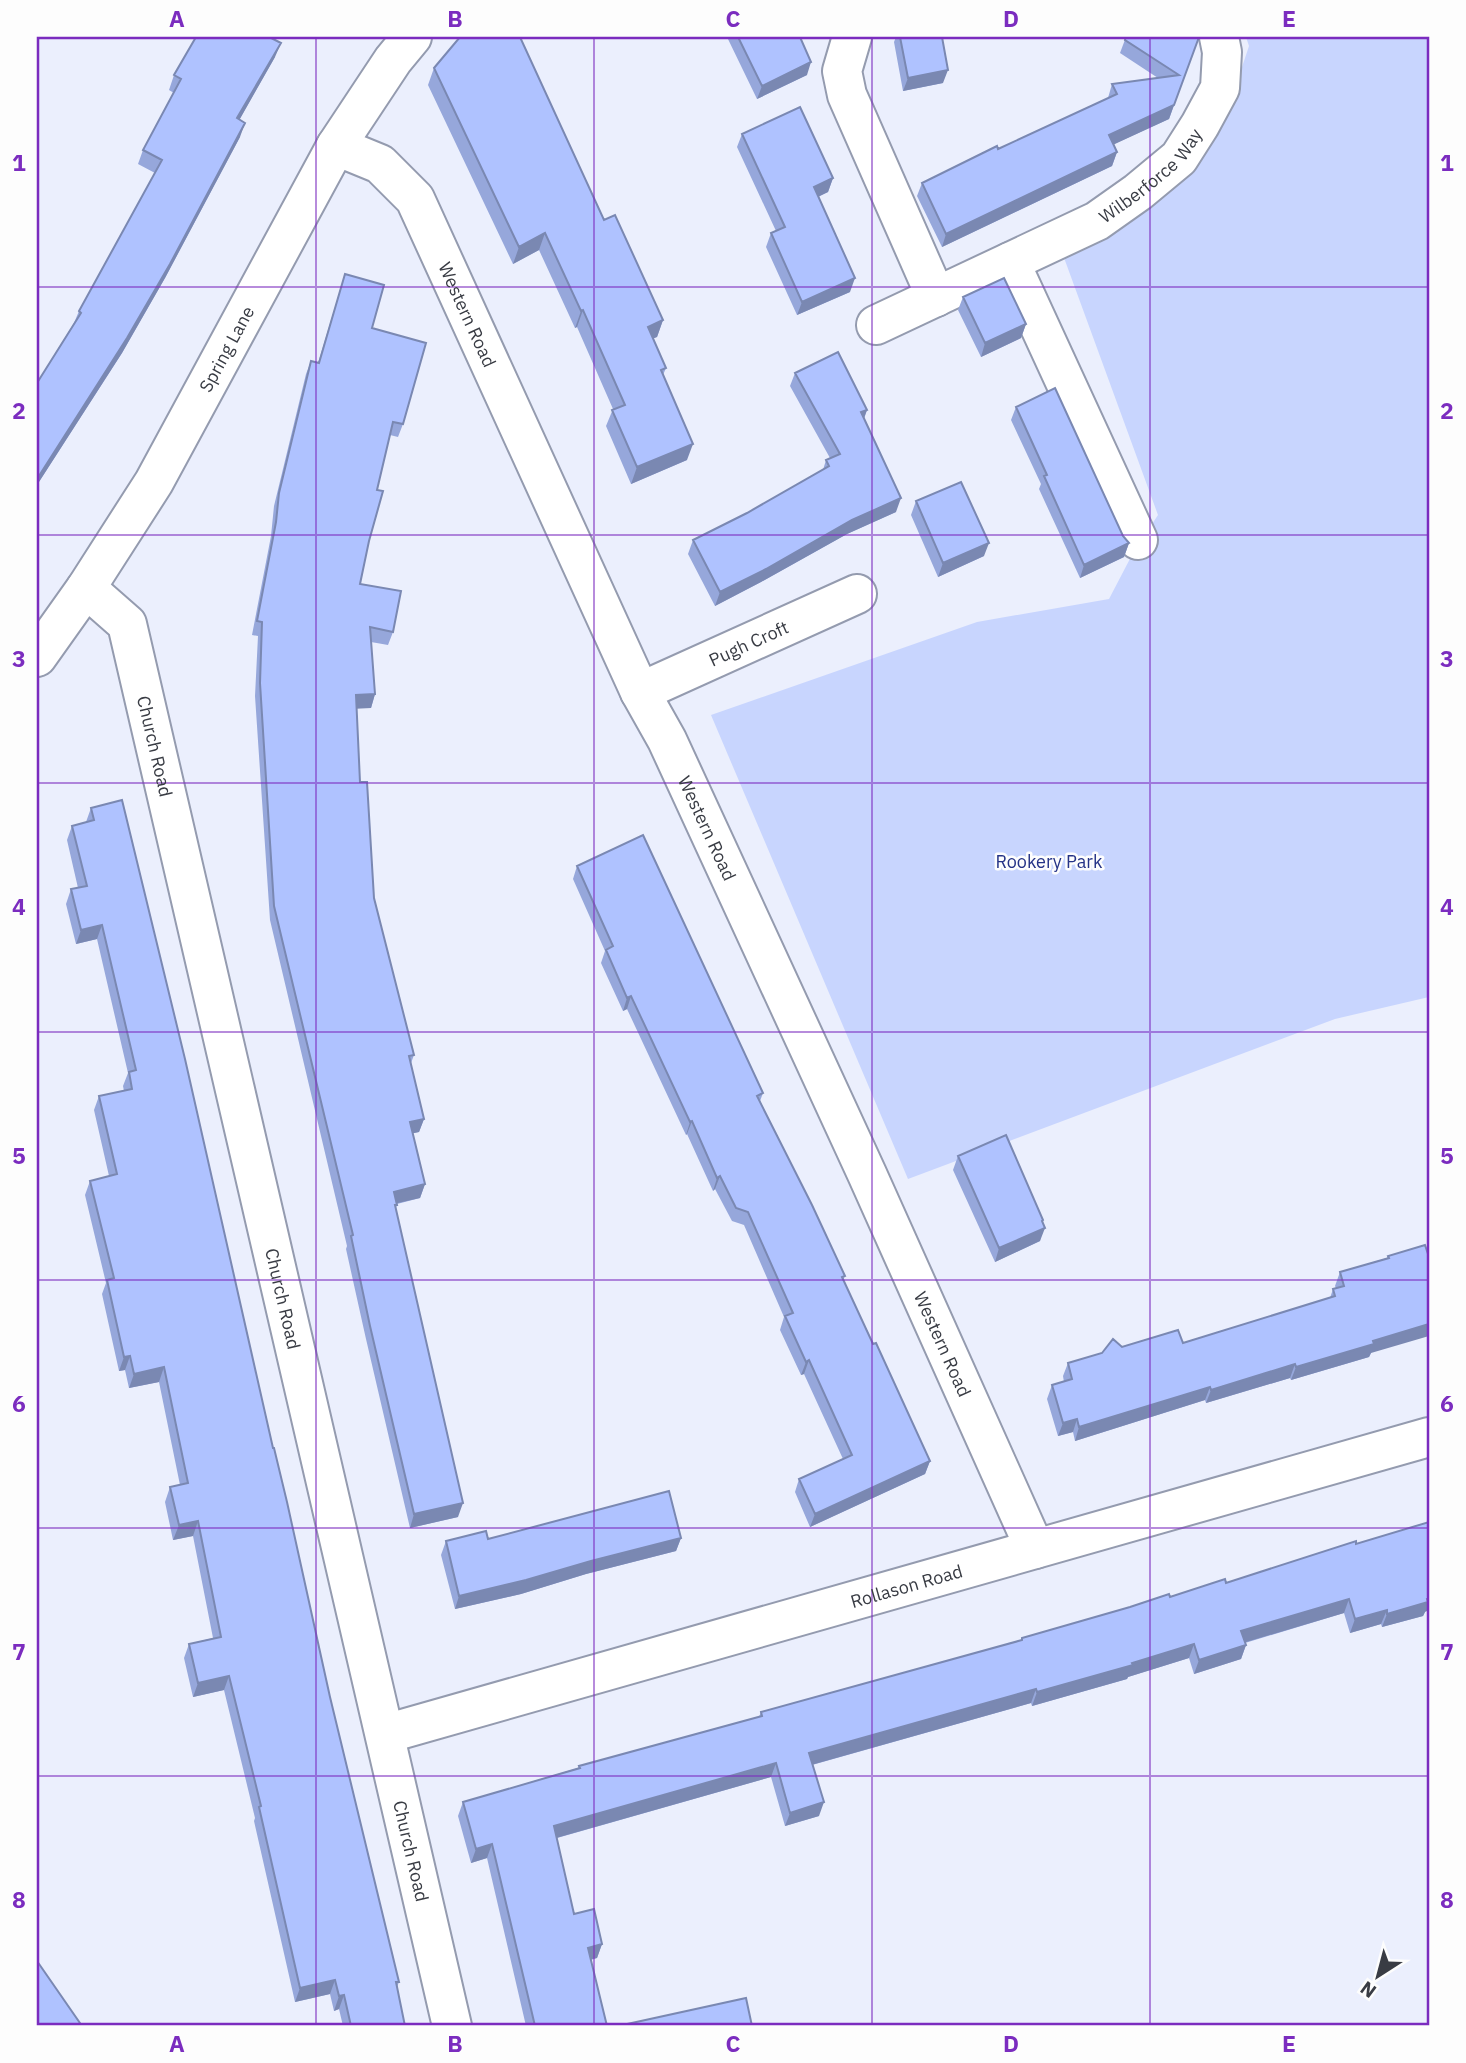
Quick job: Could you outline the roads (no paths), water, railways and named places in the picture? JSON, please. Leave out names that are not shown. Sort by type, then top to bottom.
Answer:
[{"type":"street","name":"Spring Lane","points":[[37,657],[86,588],[154,482],[336,146],[393,60],[412,37]]},
{"type":"street","points":[[852,37],[842,71],[848,95],[936,297]]},
{"type":"street","name":"Wilberforce Way","points":[[876,325],[1097,221],[1179,158],[1220,88],[1222,52],[1219,37]]},
{"type":"street","name":"Western Road","points":[[336,146],[380,164],[415,199],[640,692],[679,764],[1035,1549]]},
{"type":"street","points":[[1010,262],[1138,540]]},
{"type":"street","name":"Church Road","points":[[86,588],[127,624],[452,2026]]},
{"type":"street","name":"Pugh Croft","points":[[640,692],[857,594]]},
{"type":"street","name":"Rollason Road","points":[[385,1734],[1429,1437]]},
{"type":"park label","name":"Rookery Park","points":[[1049,861]]}]
